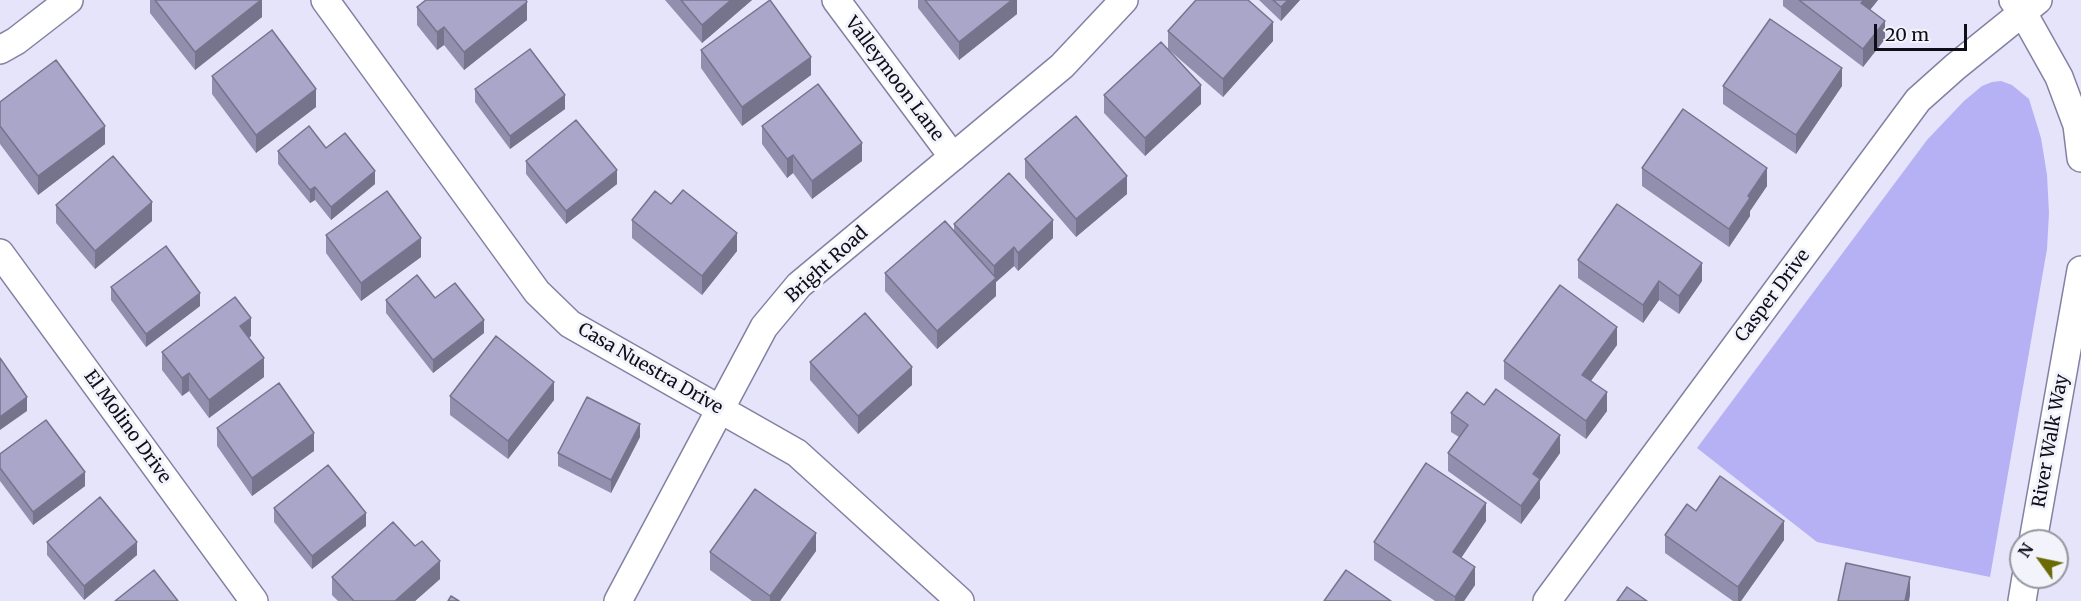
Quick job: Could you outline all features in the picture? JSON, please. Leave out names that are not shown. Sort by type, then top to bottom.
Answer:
[{"type":"street","points":[[0,50],[16,41],[69,0]]},
{"type":"street","name":"Casa Nuestra Drive","points":[[325,0],[537,292],[570,324],[797,453],[960,601]]},
{"type":"street","name":"Valleymoon Lane","points":[[836,0],[953,157]]},
{"type":"street","name":"Bright Road","points":[[618,601],[764,327],[799,285],[1062,66],[1124,0]]},
{"type":"street","points":[[2024,4],[2059,77],[2077,125],[2081,158]]},
{"type":"street","name":"Casper Drive","points":[[1547,601],[1918,100],[2024,4]]},
{"type":"street","name":"El Molino Drive","points":[[0,254],[254,601]]},
{"type":"street","name":"River Walk Way","points":[[2034,529],[2081,270]]},
{"type":"shaded area","points":[[2001,81],[2012,85],[2029,99],[2041,138],[2047,175],[2049,213],[2047,249],[1990,577],[1817,542],[1697,448],[1927,140],[1964,101],[1982,86]]},
{"type":"building","points":[[155,0],[261,0],[195,52]]},
{"type":"building","points":[[426,0],[526,0],[527,2],[464,52],[444,27],[437,32],[417,7]]},
{"type":"building","points":[[681,0],[731,0],[702,25]]},
{"type":"building","points":[[770,0],[811,57],[742,107],[701,50]]},
{"type":"building","points":[[925,0],[1012,0],[959,42]]},
{"type":"building","points":[[1196,0],[1248,0],[1273,22],[1223,79],[1168,31]]},
{"type":"building","points":[[1273,0],[1288,0],[1281,7]]},
{"type":"building","points":[[1799,0],[1864,0],[1861,3],[1885,21],[1863,49]]},
{"type":"building","points":[[1770,19],[1842,68],[1796,135],[1723,86]]},
{"type":"building","points":[[272,30],[316,89],[256,135],[212,76]]},
{"type":"building","points":[[1161,42],[1201,85],[1145,138],[1104,95]]},
{"type":"building","points":[[530,49],[565,95],[510,136],[475,89]]},
{"type":"building","points":[[56,60],[105,126],[38,176],[0,126],[0,102]]},
{"type":"building","points":[[818,84],[862,143],[812,181],[793,155],[787,159],[762,126]]},
{"type":"building","points":[[1683,109],[1767,168],[1729,229],[1642,168]]},
{"type":"building","points":[[1076,116],[1127,176],[1076,219],[1025,159]]},
{"type":"building","points":[[576,120],[617,170],[566,211],[526,161]]},
{"type":"building","points":[[309,126],[326,148],[345,133],[375,171],[331,207],[315,187],[310,190],[278,151]]},
{"type":"building","points":[[113,156],[152,202],[95,251],[56,205]]},
{"type":"building","points":[[1009,173],[1053,220],[1018,253],[1014,247],[994,266],[954,224]]},
{"type":"building","points":[[683,190],[737,233],[702,276],[632,220],[655,191],[671,204]]},
{"type":"building","points":[[387,191],[421,238],[361,283],[326,235]]},
{"type":"building","points":[[1617,204],[1702,263],[1679,296],[1659,281],[1643,305],[1578,260]]},
{"type":"building","points":[[945,221],[996,278],[937,331],[885,273]]},
{"type":"building","points":[[166,246],[200,293],[146,334],[111,287]]},
{"type":"building","points":[[417,275],[435,298],[455,283],[484,320],[433,360],[386,300]]},
{"type":"building","points":[[1560,285],[1617,327],[1582,375],[1607,392],[1586,421],[1504,361]]},
{"type":"building","points":[[235,297],[251,318],[240,326],[264,358],[209,400],[189,373],[182,378],[162,352]]},
{"type":"building","points":[[865,313],[912,367],[858,416],[810,362]]},
{"type":"building","points":[[496,336],[554,382],[508,441],[450,396]]},
{"type":"building","points":[[0,358],[27,397],[0,417]]},
{"type":"building","points":[[279,383],[314,433],[252,478],[217,428]]},
{"type":"building","points":[[1496,389],[1560,435],[1533,474],[1540,479],[1521,506],[1448,453],[1468,425],[1451,413],[1467,392],[1484,405]]},
{"type":"building","points":[[587,397],[640,424],[611,480],[558,453]]},
{"type":"building","points":[[46,420],[85,472],[33,512],[0,468],[0,454]]},
{"type":"building","points":[[1426,463],[1486,503],[1453,552],[1475,567],[1455,597],[1374,542]]},
{"type":"building","points":[[328,465],[366,513],[312,556],[274,508]]},
{"type":"building","points":[[1720,476],[1784,521],[1738,587],[1665,535],[1687,504],[1696,511]]},
{"type":"building","points":[[755,489],[816,533],[770,596],[710,552]]},
{"type":"building","points":[[100,497],[137,542],[84,586],[47,542]]},
{"type":"building","points":[[393,522],[415,546],[422,541],[440,561],[395,601],[354,601],[332,577]]},
{"type":"building","points":[[1846,563],[1910,577],[1905,601],[1838,601]]},
{"type":"building","points":[[154,570],[178,601],[115,601]]},
{"type":"building","points":[[1346,570],[1391,601],[1324,601]]},
{"type":"building","points":[[1627,587],[1647,601],[1617,601]]},
{"type":"building","points":[[451,596],[459,601],[448,601]]}]
